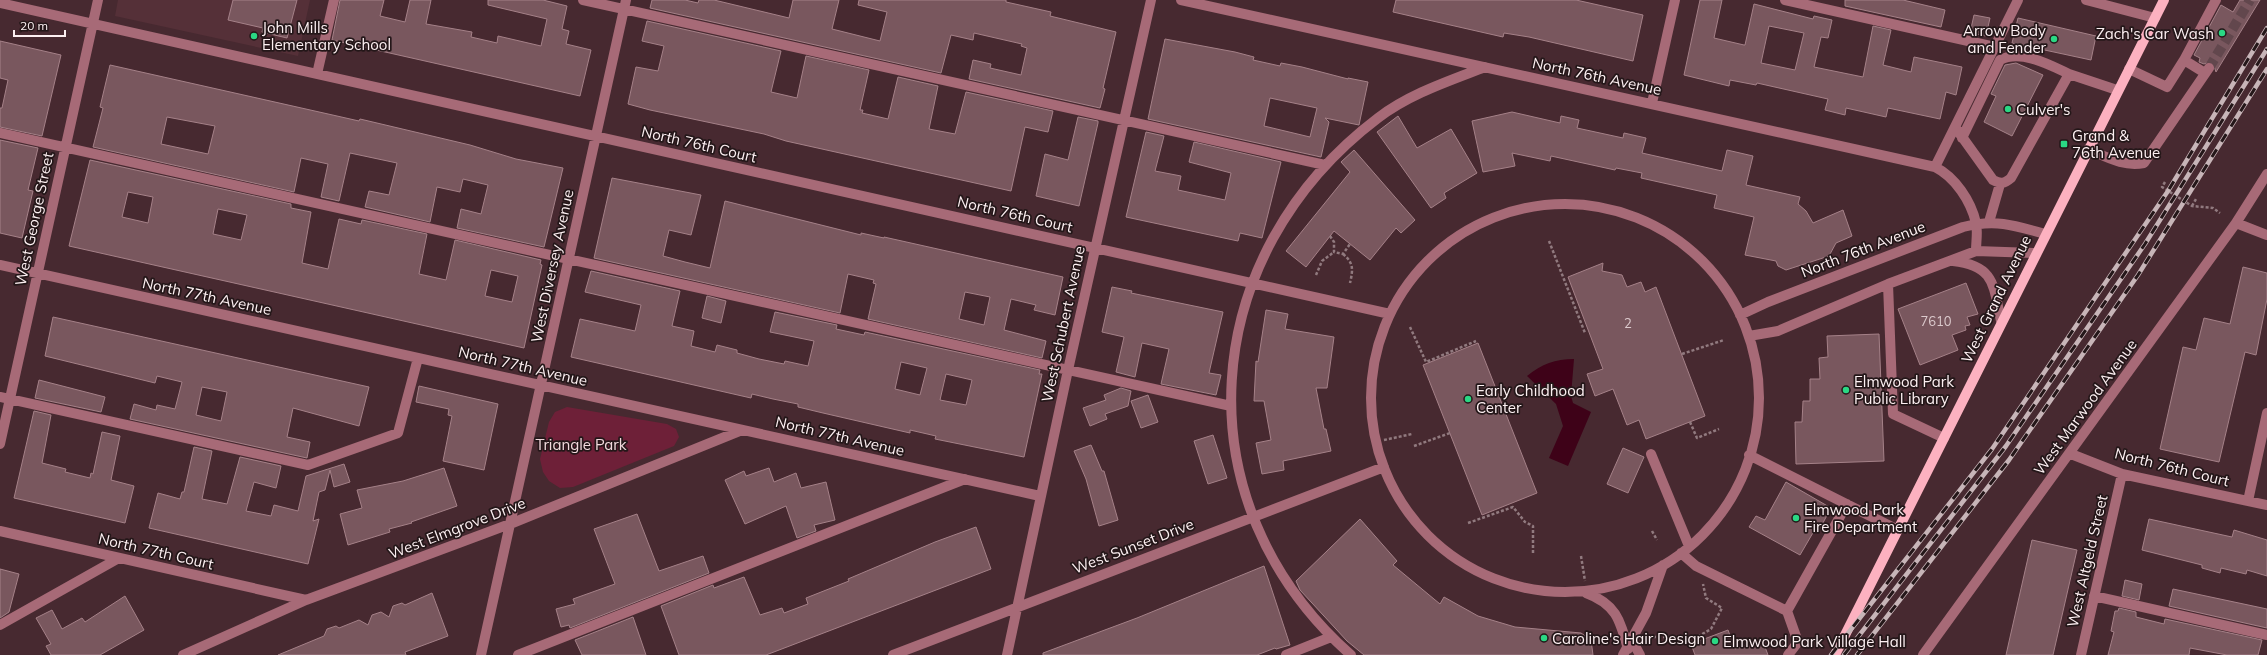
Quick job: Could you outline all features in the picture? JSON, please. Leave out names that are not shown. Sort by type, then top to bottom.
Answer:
[{"type":"main road","name":"West Grand Avenue","points":[[1835,655],[2035,253],[2164,0]]},
{"type":"street","name":"West George Street","points":[[0,444],[5,398],[37,274],[98,0]]},
{"type":"street","points":[[317,74],[334,0]]},
{"type":"street","points":[[583,0],[625,5],[1325,165]]},
{"type":"street","name":"West Schubert Avenue","points":[[1007,655],[1040,496],[1151,0]]},
{"type":"street","name":"North 76th Avenue","points":[[1181,0],[1652,103],[1935,167],[1944,172],[1970,205],[1976,224],[1976,250]]},
{"type":"street","points":[[1652,103],[1675,0]]},
{"type":"street","points":[[1785,0],[1995,47]]},
{"type":"street","points":[[1935,167],[2018,0]]},
{"type":"street","points":[[2086,0],[2155,18]]},
{"type":"street","points":[[2129,69],[2166,87],[2184,60],[2216,0]]},
{"type":"street","name":"North 76th Court","points":[[0,3],[1253,282],[1390,314]]},
{"type":"street","name":"West Diversey Avenue","points":[[481,655],[625,5]]},
{"type":"street","points":[[1962,138],[2000,60],[2012,56],[2027,58],[2117,90]]},
{"type":"street","points":[[2088,149],[2116,162],[2132,165],[2144,163],[2207,71],[2184,60]]},
{"type":"street","points":[[1351,655],[1331,637],[1292,592],[1268,550],[1252,516],[1236,455],[1231,406],[1237,333],[1253,282],[1267,246],[1283,219],[1305,188],[1325,165],[1357,135],[1390,110],[1426,92],[1485,67]]},
{"type":"street","points":[[1955,127],[1993,180],[2000,184],[2006,182],[2011,178],[2069,74]]},
{"type":"street","points":[[0,133],[1231,406]]},
{"type":"street","name":"West Marwood Avenue","points":[[1923,655],[2071,454],[2236,223],[2267,174]]},
{"type":"street","points":[[1989,222],[2000,184]]},
{"type":"street","points":[[1566,204],[1597,206],[1626,214],[1668,233],[1692,251],[1714,273],[1740,315],[1748,336],[1758,384],[1757,423],[1749,455],[1740,480],[1725,505],[1707,529],[1685,549],[1663,565],[1638,577],[1586,589],[1550,591],[1516,585],[1484,574],[1454,557],[1416,522],[1397,494],[1384,467],[1374,426],[1372,395],[1376,357],[1390,314],[1404,290],[1421,268],[1441,249],[1464,232],[1489,219],[1515,210],[1535,206],[1566,204]]},
{"type":"street","name":"North 76th Avenue","points":[[1740,315],[1768,302],[1976,224],[1989,222],[2003,223],[2045,234]]},
{"type":"street","points":[[2236,223],[2267,235]]},
{"type":"street","points":[[1748,336],[1778,331],[1888,284],[1952,261],[1976,250],[2035,253]]},
{"type":"street","points":[[1952,261],[1975,265],[1984,271],[1995,291],[2002,321]]},
{"type":"street","name":"North 77th Avenue","points":[[0,265],[1040,496]]},
{"type":"street","points":[[1888,284],[1893,414],[1944,438]]},
{"type":"street","points":[[5,398],[308,465],[398,433],[418,358]]},
{"type":"street","points":[[2248,501],[2267,413]]},
{"type":"street","name":"West Elmgrove Drive","points":[[183,655],[306,600],[510,524],[742,430]]},
{"type":"street","points":[[1651,454],[1685,549],[1696,566],[1787,612],[1798,642],[1788,655]]},
{"type":"street","name":"North 76th Court","points":[[2071,454],[2122,474],[2267,505]]},
{"type":"street","points":[[1749,455],[1898,530]]},
{"type":"street","name":"West Sunset Drive","points":[[893,655],[1252,516],[1384,467]]},
{"type":"street","name":"West Altgeld Street","points":[[2081,655],[2122,474]]},
{"type":"street","points":[[518,655],[965,479]]},
{"type":"street","points":[[1787,612],[1847,504]]},
{"type":"street","name":"North 77th Court","points":[[0,531],[306,600]]},
{"type":"street","points":[[0,625],[119,558]]},
{"type":"street","points":[[1628,648],[1646,613],[1663,565]]},
{"type":"street","points":[[1586,589],[1611,606],[1620,623],[1628,648],[1640,655]]},
{"type":"street","points":[[2094,596],[2267,635]]},
{"type":"street","points":[[1286,655],[1331,637]]},
{"type":"path","points":[[2165,182],[2162,187],[2192,206],[2213,208],[2220,213]]},
{"type":"path","points":[[2192,206],[2196,199]]},
{"type":"path","points":[[1330,236],[1334,242],[1334,252]]},
{"type":"path","points":[[1549,241],[1585,333]]},
{"type":"path","points":[[1343,254],[1350,244]]},
{"type":"path","points":[[1316,275],[1322,261],[1334,252],[1343,254],[1350,260],[1352,266],[1350,283]]},
{"type":"path","points":[[1410,327],[1426,362],[1476,342]]},
{"type":"path","points":[[1682,354],[1724,340]]},
{"type":"path","points":[[1690,422],[1696,438],[1719,429]]},
{"type":"path","points":[[1414,446],[1450,433]]},
{"type":"path","points":[[1384,440],[1412,434]]},
{"type":"path","points":[[1468,523],[1513,507],[1525,522],[1533,526],[1533,553]]},
{"type":"path","points":[[1652,531],[1657,540]]},
{"type":"path","points":[[1581,556],[1586,589]]},
{"type":"path","points":[[1648,637],[1697,637],[1711,629],[1722,608],[1706,598],[1702,583],[1697,580]]},
{"type":"shaded area","name":"John Mills Elementary School","points":[[118,0],[310,0],[298,56],[115,16]]},
{"type":"shaded area","points":[[1574,359],[1571,396],[1573,403],[1591,412],[1568,466],[1549,458],[1563,426],[1556,404],[1527,376],[1538,368],[1549,363]]},
{"type":"green space","name":"Triangle Park","points":[[567,407],[667,424],[676,429],[679,437],[674,446],[573,487],[560,488],[549,481],[543,472],[540,459],[549,422],[555,412]]},
{"type":"building","points":[[233,0],[297,0],[287,38],[262,32],[263,28],[228,20]]},
{"type":"building","points":[[340,0],[384,0],[380,16],[405,22],[410,0],[431,0],[426,24],[472,32],[471,37],[497,43],[498,36],[541,46],[547,19],[488,5],[488,0],[543,0],[567,6],[562,29],[569,31],[566,44],[591,50],[580,96],[332,40]]},
{"type":"building","points":[[652,0],[685,0],[698,3],[699,0],[714,0],[789,18],[793,0],[839,0],[832,29],[880,41],[887,12],[858,5],[859,0],[1006,0],[1006,2],[1051,12],[1050,16],[1116,32],[1100,108],[969,79],[973,60],[991,64],[990,68],[1021,75],[1027,48],[1021,46],[1022,44],[974,33],[973,40],[951,35],[941,73],[650,8]]},
{"type":"building","points":[[1396,0],[1576,0],[1643,15],[1633,61],[1529,37],[1504,33],[1503,37],[1393,12]]},
{"type":"building","points":[[1700,0],[1722,0],[1714,38],[1744,45],[1754,4],[1813,19],[1814,16],[1832,20],[1828,38],[1821,37],[1814,67],[1863,77],[1873,26],[1891,30],[1883,65],[1911,72],[1914,57],[1962,67],[1956,95],[1946,92],[1940,119],[1888,108],[1886,117],[1846,108],[1845,115],[1825,110],[1828,99],[1757,83],[1756,85],[1730,80],[1729,86],[1684,75]],"holes":[[[1769,26],[1804,33],[1795,70],[1761,63]]]},
{"type":"building","points":[[1845,0],[1903,0],[1945,10],[1941,27],[1845,6]]},
{"type":"building","name":"Zach's Car Wash","points":[[2240,0],[2260,0],[2216,72],[2213,63],[2209,62],[2204,64],[2199,62],[2200,58],[2194,55],[2221,5],[2233,12]]},
{"type":"building","points":[[1974,15],[1990,18],[1986,36],[1970,33]]},
{"type":"building","name":"Arrow Body and Fender","points":[[2018,18],[2096,36],[2091,60],[2012,43]]},
{"type":"building","points":[[647,21],[781,51],[771,92],[797,98],[806,56],[869,70],[860,110],[863,110],[862,113],[888,119],[898,77],[938,86],[929,129],[955,134],[966,92],[1053,111],[1048,132],[1025,127],[1011,191],[628,104],[636,67],[658,71],[664,46],[642,41]]},
{"type":"building","points":[[1165,39],[1235,52],[1254,57],[1253,60],[1280,66],[1281,63],[1348,79],[1368,82],[1359,125],[1325,118],[1329,122],[1321,157],[1148,119]],"holes":[[[1270,98],[1317,108],[1310,137],[1264,126]]]},
{"type":"building","points":[[0,41],[61,55],[42,136],[0,127],[0,108],[2,108],[8,80],[0,78]]},
{"type":"building","name":"Culver's","points":[[2016,63],[2043,75],[2012,136],[1984,122],[1996,96],[1991,94],[2005,65]]},
{"type":"building","points":[[110,65],[359,121],[360,119],[470,145],[516,159],[563,168],[544,247],[457,228],[461,209],[481,214],[488,185],[463,179],[460,192],[437,187],[430,222],[365,207],[369,191],[389,195],[397,163],[350,153],[339,201],[321,197],[328,164],[301,158],[294,192],[93,147],[103,108],[100,107]],"holes":[[[167,117],[215,126],[208,154],[161,144]]]},
{"type":"building","points":[[1512,112],[1560,123],[1561,116],[1579,120],[1577,128],[1623,138],[1624,133],[1646,138],[1642,153],[1722,171],[1727,150],[1753,156],[1746,185],[1800,197],[1798,204],[1806,211],[1813,223],[1843,210],[1852,236],[1836,243],[1829,256],[1786,270],[1778,266],[1776,261],[1745,255],[1754,217],[1714,208],[1717,195],[1641,178],[1642,173],[1616,168],[1615,170],[1551,156],[1550,161],[1512,153],[1515,166],[1483,172],[1472,121]]},
{"type":"building","points":[[1398,116],[1417,148],[1451,129],[1477,173],[1444,193],[1446,198],[1431,208],[1377,132]]},
{"type":"building","points":[[1078,117],[1098,121],[1079,206],[1036,196],[1045,154],[1068,160]]},
{"type":"building","points":[[1146,132],[1164,136],[1155,171],[1181,176],[1178,190],[1225,200],[1231,173],[1189,162],[1194,142],[1281,162],[1262,238],[1240,233],[1238,241],[1126,217]]},
{"type":"building","points":[[0,140],[38,148],[28,190],[33,191],[22,238],[0,233]]},
{"type":"building","points":[[1354,150],[1415,220],[1401,233],[1396,228],[1370,260],[1334,231],[1306,267],[1286,251],[1350,172],[1341,162]]},
{"type":"building","points":[[90,160],[291,204],[291,208],[311,212],[302,263],[328,269],[339,219],[361,224],[362,220],[427,234],[419,274],[446,280],[455,240],[541,260],[540,264],[542,265],[524,348],[69,246]],"holes":[[[128,192],[153,197],[148,223],[122,217]],[[218,209],[247,215],[241,240],[213,234]],[[491,270],[518,276],[512,302],[485,296]]]},
{"type":"building","points":[[612,178],[701,195],[691,235],[669,230],[663,256],[710,268],[725,201],[861,235],[861,233],[884,237],[1063,277],[1055,315],[1034,310],[1036,305],[1011,299],[1004,330],[1046,341],[1042,358],[868,319],[876,284],[873,283],[874,280],[848,274],[840,313],[594,258]],"holes":[[[965,292],[990,297],[984,325],[959,319]]]},
{"type":"building","points":[[1603,263],[1602,271],[1622,275],[1627,287],[1641,282],[1645,292],[1656,287],[1705,416],[1646,439],[1639,420],[1627,425],[1613,389],[1595,396],[1587,374],[1603,369],[1568,277]]},
{"type":"building","points":[[2243,267],[2267,273],[2267,299],[2256,355],[2245,352],[2219,462],[2160,449],[2183,347],[2196,350],[2204,318],[2230,324]]},
{"type":"building","points":[[591,271],[680,291],[672,326],[694,331],[691,346],[715,352],[717,345],[737,350],[737,353],[784,364],[785,361],[808,366],[814,341],[770,332],[775,312],[837,325],[836,329],[864,335],[865,332],[1040,370],[1039,374],[1042,374],[1024,457],[935,439],[936,436],[910,430],[910,433],[823,413],[798,407],[798,404],[752,394],[751,398],[571,357],[580,319],[635,331],[641,305],[585,292]],"holes":[[[901,362],[927,368],[920,395],[895,389]],[[946,374],[972,380],[966,405],[940,400]]]},
{"type":"building","points":[[1966,283],[1978,314],[1967,317],[1970,325],[1965,326],[1966,330],[1952,335],[1958,350],[1920,365],[1898,309]]},
{"type":"building","points":[[1112,287],[1132,291],[1131,293],[1223,312],[1209,373],[1221,375],[1216,395],[1161,384],[1169,349],[1142,343],[1135,377],[1116,372],[1124,337],[1102,332]]},
{"type":"building","points":[[707,296],[726,301],[721,323],[702,318]]},
{"type":"building","points":[[1266,310],[1288,314],[1285,329],[1334,337],[1327,388],[1316,388],[1324,429],[1326,429],[1331,451],[1283,461],[1284,470],[1262,474],[1256,443],[1271,440],[1264,401],[1254,401],[1256,361],[1258,362]]},
{"type":"building","points":[[53,317],[369,387],[359,426],[293,408],[287,437],[310,442],[307,458],[130,419],[134,404],[156,410],[157,405],[175,409],[182,382],[157,376],[155,383],[45,356]],"holes":[[[202,387],[227,392],[221,421],[196,415]]]},
{"type":"building","name":"Elmwood Park Public Library","points":[[1879,334],[1884,461],[1796,464],[1795,422],[1802,422],[1803,401],[1810,401],[1810,379],[1820,379],[1819,358],[1828,357],[1827,336]]},
{"type":"building","name":"Early Childhood Center","points":[[1478,343],[1537,493],[1482,515],[1423,365]]},
{"type":"building","points":[[39,380],[105,397],[101,412],[35,398]]},
{"type":"building","points":[[419,386],[498,404],[484,470],[443,461],[452,416],[448,415],[449,409],[416,402]]},
{"type":"building","points":[[1121,388],[1131,391],[1128,406],[1105,414],[1107,419],[1090,426],[1083,408],[1106,400],[1104,395]]},
{"type":"building","points":[[1148,395],[1158,422],[1141,428],[1131,401]]},
{"type":"building","points":[[34,411],[51,415],[42,463],[66,469],[65,472],[90,478],[91,473],[93,474],[102,432],[120,436],[111,480],[134,486],[125,523],[14,498]]},
{"type":"building","points":[[1213,435],[1227,478],[1208,484],[1194,441]]},
{"type":"building","points":[[1091,445],[1102,471],[1104,471],[1118,520],[1099,526],[1086,479],[1074,451]]},
{"type":"building","points":[[194,447],[212,451],[202,499],[227,504],[240,457],[281,466],[276,488],[254,482],[246,511],[271,516],[274,505],[298,511],[306,476],[344,464],[350,482],[334,487],[330,470],[325,490],[319,492],[313,521],[319,519],[308,564],[149,528],[158,493],[180,499],[182,492],[184,492]]},
{"type":"building","points":[[1623,448],[1644,457],[1628,493],[1607,484]]},
{"type":"building","points":[[444,468],[457,506],[411,522],[412,523],[389,529],[390,532],[348,545],[340,514],[362,508],[357,490],[403,481]]},
{"type":"building","points":[[769,468],[774,482],[796,473],[801,488],[826,482],[835,520],[814,525],[816,531],[797,538],[786,506],[745,524],[725,480],[744,471],[746,476]]},
{"type":"building","name":"Elmwood Park Fire Department","points":[[1786,482],[1831,508],[1818,532],[1814,531],[1800,555],[1749,527],[1756,516],[1765,520]]},
{"type":"building","points":[[637,514],[659,571],[703,556],[709,573],[570,628],[569,625],[561,627],[556,609],[575,604],[573,599],[615,584],[594,529]]},
{"type":"building","points":[[1360,519],[1397,561],[1393,565],[1440,604],[1444,597],[1478,616],[1515,627],[1581,633],[1591,640],[1593,655],[1364,655],[1347,641],[1300,590],[1296,581]]},
{"type":"building","points":[[2149,519],[2232,537],[2234,530],[2267,540],[2267,576],[2247,570],[2246,574],[2221,568],[2220,573],[2202,568],[2202,565],[2142,550]]},
{"type":"building","points":[[976,527],[991,569],[766,655],[679,655],[661,606],[713,585],[714,588],[744,577],[760,615],[782,608],[784,613],[808,604],[806,598],[849,581],[848,579],[935,542]]},
{"type":"building","points":[[2032,540],[2077,550],[2053,655],[2006,655]]},
{"type":"building","points":[[1264,566],[1290,645],[1275,648],[1257,655],[1043,655],[1043,653],[1137,618]]},
{"type":"building","points":[[0,569],[19,574],[9,612],[0,618]]},
{"type":"building","points":[[2125,580],[2142,584],[2139,600],[2122,596]]},
{"type":"building","points":[[2173,589],[2267,609],[2267,628],[2169,606]]},
{"type":"building","points":[[432,593],[448,636],[405,652],[406,655],[278,655],[324,636],[327,629],[336,626],[339,628],[359,620],[368,625],[372,615],[381,612],[389,617],[393,606],[402,603],[405,605]]},
{"type":"building","points":[[125,596],[144,630],[100,655],[51,655],[46,646],[51,644],[36,618],[52,610],[62,629],[82,618],[85,622]]},
{"type":"building","points":[[2119,608],[2136,612],[2136,617],[2164,624],[2165,619],[2262,640],[2258,655],[2227,655],[2190,648],[2189,655],[2108,655],[2114,632],[2111,631],[2115,611],[2118,611]]},
{"type":"building","points":[[633,617],[646,655],[582,655],[575,640]]},
{"type":"building","name":"Elmwood Park Village Hall","points":[[1728,630],[1735,649],[1762,639],[1768,655],[1695,655],[1691,644]]},
{"type":"tunnel","points":[[2209,68],[2250,0]]},
{"type":"railway","points":[[1831,655],[1992,449],[2168,191],[2267,28]]},
{"type":"railway","points":[[1844,655],[2006,446],[2145,244],[2267,49]]},
{"type":"railway","points":[[1857,655],[2009,460],[2138,275],[2267,69]]},
{"type":"place","name":"Zach's Car Wash","points":[[2222,33]]},
{"type":"place","name":"John Mills Elementary School","points":[[254,36]]},
{"type":"place","name":"Arrow Body and Fender","points":[[2054,39]]},
{"type":"place","name":"Culver's","points":[[2008,109]]},
{"type":"place","name":"Grand & 76th Avenue","points":[[2064,144]]},
{"type":"place","name":"Elmwood Park Public Library","points":[[1846,390]]},
{"type":"place","name":"Early Childhood Center","points":[[1468,399]]},
{"type":"place","name":"Elmwood Park Fire Department","points":[[1796,518]]},
{"type":"place","name":"Caroline's Hair Design","points":[[1544,638]]},
{"type":"place","name":"Elmwood Park Village Hall","points":[[1715,641]]}]
